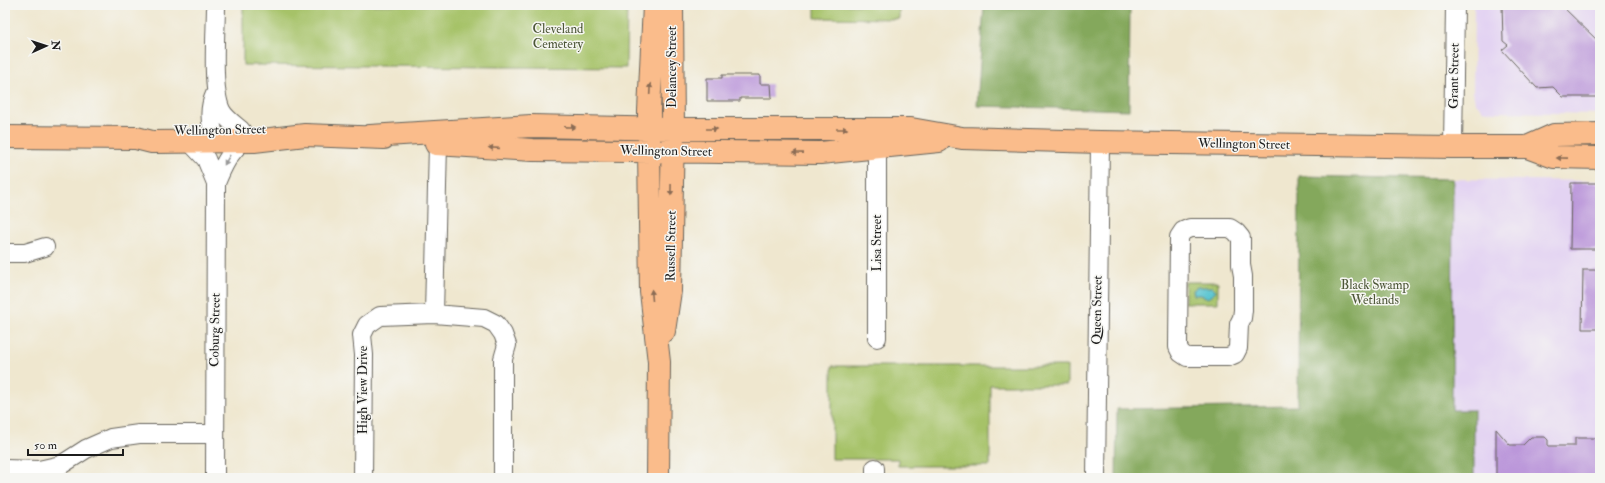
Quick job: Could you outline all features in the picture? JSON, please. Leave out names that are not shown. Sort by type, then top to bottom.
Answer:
[{"type":"main road","name":"Delancey Street","points":[[649,128],[654,5]]},
{"type":"main road","name":"Delancey Street","points":[[672,5],[673,129]]},
{"type":"main road","name":"Wellington Street","points":[[370,136],[531,126],[673,129],[911,129],[962,138],[1100,142],[1527,147],[1554,157],[1600,158]]},
{"type":"main road","name":"Russell Street","points":[[649,128],[651,292],[659,362],[658,478]]},
{"type":"main road","name":"Russell Street","points":[[659,362],[670,291],[673,129]]},
{"type":"main road","name":"Wellington Street","points":[[136,138],[151,132],[214,136],[242,135],[254,141],[305,134],[370,136],[438,144],[532,150],[649,150],[820,153],[962,138]]},
{"type":"main road","name":"Wellington Street","points":[[1527,147],[1554,135],[1600,134]]},
{"type":"main road","name":"Wellington Street","points":[[5,137],[136,138],[152,142],[190,142],[214,136]]},
{"type":"street","points":[[216,5],[216,91],[221,110],[242,135]]},
{"type":"street","name":"Grant Street","points":[[1453,147],[1455,5]]},
{"type":"street","points":[[214,136],[211,102],[216,91]]},
{"type":"street","name":"Coburg Street","points":[[216,183],[226,160],[242,135]]},
{"type":"street","name":"Coburg Street","points":[[190,142],[206,158],[216,183],[215,478]]},
{"type":"street","name":"Queen Street","points":[[1096,478],[1100,142]]},
{"type":"street","points":[[434,314],[438,144]]},
{"type":"street","name":"Lisa Street","points":[[877,147],[877,338]]},
{"type":"street","points":[[1190,228],[1230,228],[1236,232],[1241,238],[1240,265],[1243,276],[1243,310],[1242,318],[1239,324],[1238,348],[1235,354],[1228,357],[1187,357],[1181,354],[1178,346],[1178,292],[1179,237],[1183,231],[1190,228]]},
{"type":"street","points":[[5,253],[26,253],[45,247]]},
{"type":"street","name":"High View Drive","points":[[363,478],[364,355],[362,335],[367,325],[380,316],[434,314],[484,318],[496,324],[507,345],[503,359],[503,478]]},
{"type":"street","points":[[5,469],[39,470],[61,465],[86,449],[111,438],[138,434],[214,434]]},
{"type":"shaded area","points":[[1474,5],[1600,5],[1600,114],[1493,112],[1483,110],[1475,102],[1473,93]]},
{"type":"shaded area","points":[[1453,179],[1600,181],[1600,478],[1474,478],[1474,410],[1452,410]]},
{"type":"green space","name":"Cleveland Cemetery","points":[[243,5],[627,5],[626,68],[243,65]]},
{"type":"green space","points":[[815,5],[899,5],[899,19],[815,18]]},
{"type":"green space","points":[[984,5],[1130,5],[1129,110],[977,106]]},
{"type":"green space","name":"Black Swamp Wetlands","points":[[1299,176],[1453,179],[1452,410],[1474,410],[1474,478],[1116,478],[1117,409],[1298,406]]},
{"type":"green space","points":[[1185,282],[1218,282],[1218,303],[1185,303]]},
{"type":"green space","points":[[832,366],[1067,366],[1067,385],[990,385],[990,466],[898,466],[898,459],[832,459]]},
{"type":"water","points":[[1197,287],[1212,287],[1216,292],[1208,298],[1201,295],[1194,295],[1193,290]]},
{"type":"building","points":[[1502,5],[1561,5],[1600,43],[1600,97],[1563,97],[1553,87],[1537,88],[1502,50],[1508,45],[1503,41]]},
{"type":"building","points":[[722,75],[760,75],[760,84],[771,84],[772,98],[740,98],[740,101],[707,101],[707,78],[722,78]]},
{"type":"building","points":[[1571,183],[1600,183],[1600,249],[1570,249]]},
{"type":"building","points":[[1583,270],[1600,270],[1600,329],[1582,329]]},
{"type":"building","points":[[1496,429],[1510,445],[1523,445],[1531,437],[1545,437],[1548,440],[1548,446],[1575,446],[1575,438],[1600,438],[1600,478],[1496,478]]}]
